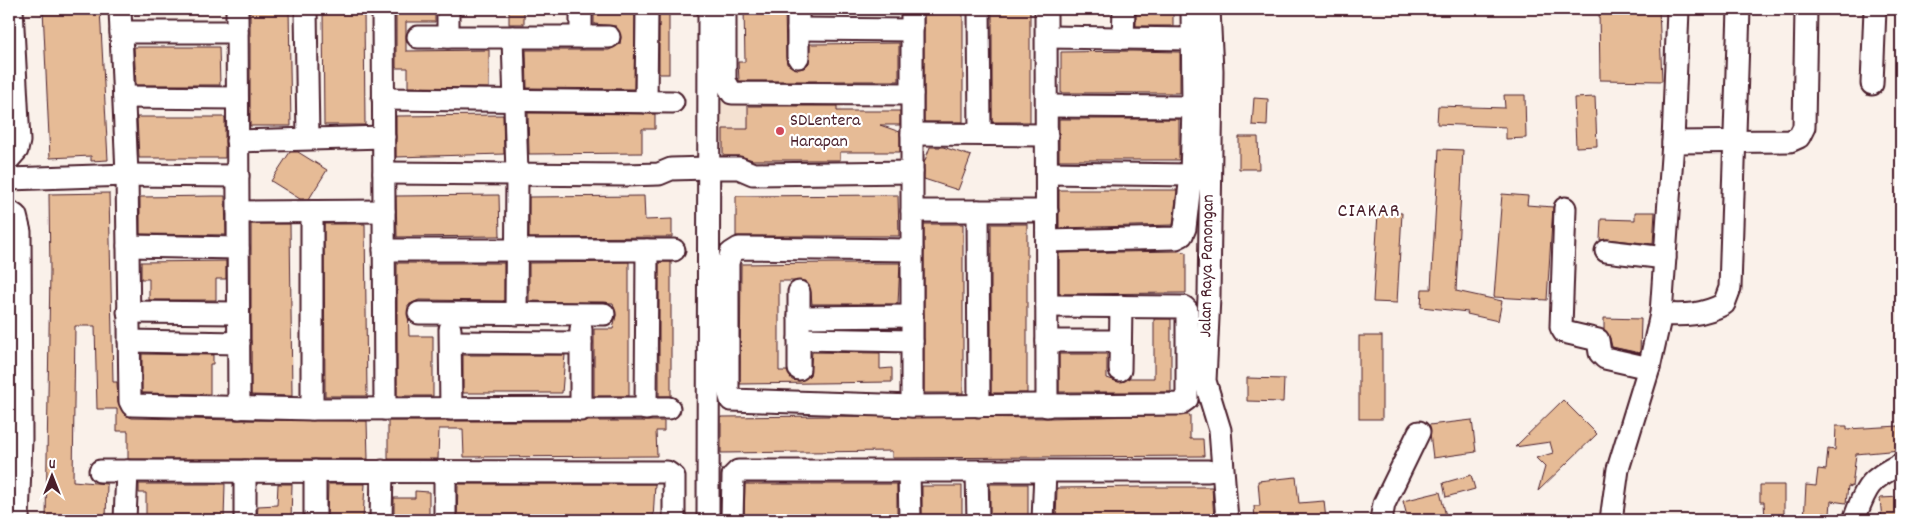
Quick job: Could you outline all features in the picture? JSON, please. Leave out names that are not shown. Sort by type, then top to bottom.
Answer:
[{"type":"street","points":[[9,160],[17,150],[18,141],[11,31],[12,9]]},
{"type":"street","points":[[120,9],[127,174],[128,312],[130,401],[132,405],[312,409],[581,410],[668,408]]},
{"type":"street","points":[[237,9],[239,408]]},
{"type":"street","points":[[306,9],[308,138]]},
{"type":"street","points":[[383,9],[385,409]]},
{"type":"street","points":[[448,9],[448,37]]},
{"type":"street","points":[[582,9],[582,37]]},
{"type":"street","points":[[646,102],[647,9]]},
{"type":"street","points":[[708,520],[688,175],[709,9]]},
{"type":"street","points":[[725,9],[725,81],[732,93],[912,94]]},
{"type":"street","points":[[912,9],[912,406]]},
{"type":"street","points":[[979,9],[980,134]]},
{"type":"street","points":[[1046,9],[1047,406]]},
{"type":"street","points":[[1123,38],[1124,9]]},
{"type":"street","points":[[1047,241],[1176,238],[1182,235],[1186,228],[1191,175],[1193,107],[1192,9]]},
{"type":"street","name":"Jalan Raya Panongan","points":[[1209,9],[1212,71],[1210,278],[1205,382],[1220,430],[1227,520]]},
{"type":"street","points":[[1611,520],[1618,469],[1649,368],[1661,314],[1673,142],[1678,9]]},
{"type":"street","points":[[1661,314],[1686,316],[1712,310],[1724,304],[1730,288],[1739,9]]},
{"type":"street","points":[[1673,142],[1790,141],[1799,137],[1804,127],[1806,9]]},
{"type":"street","points":[[1872,84],[1875,9]]},
{"type":"street","points":[[798,57],[798,19],[912,30]]},
{"type":"street","points":[[120,32],[237,32]]},
{"type":"street","points":[[418,37],[610,37]]},
{"type":"street","points":[[513,37],[517,175],[516,314]]},
{"type":"street","points":[[1047,37],[1192,39]]},
{"type":"street","points":[[124,98],[237,98]]},
{"type":"street","points":[[383,99],[673,102]]},
{"type":"street","points":[[1047,106],[1193,107]]},
{"type":"street","points":[[912,134],[1047,135]]},
{"type":"street","points":[[237,141],[384,137]]},
{"type":"street","points":[[384,173],[688,175],[741,183],[752,174],[912,172]]},
{"type":"street","points":[[1047,173],[1191,175]]},
{"type":"street","points":[[9,179],[127,174],[238,176]]},
{"type":"street","points":[[1566,208],[1561,327],[1564,332],[1598,340],[1600,353],[1605,358],[1649,368]]},
{"type":"street","points":[[9,212],[12,211],[16,216],[20,232],[15,380],[21,447],[15,516]]},
{"type":"street","points":[[238,212],[384,211]]},
{"type":"street","points":[[912,211],[1047,211]]},
{"type":"street","points":[[978,211],[979,406]]},
{"type":"street","points":[[312,212],[312,409]]},
{"type":"street","points":[[128,246],[238,248]]},
{"type":"street","points":[[912,250],[738,248],[731,254],[728,263],[728,390],[731,400],[912,406],[1047,406],[1180,404],[1187,399],[1186,308],[1047,306]]},
{"type":"street","points":[[384,250],[674,250]]},
{"type":"street","points":[[646,409],[647,250]]},
{"type":"street","points":[[1606,251],[1665,258]]},
{"type":"street","points":[[800,292],[800,369]]},
{"type":"street","points":[[1120,370],[1121,306]]},
{"type":"street","points":[[128,312],[238,314]]},
{"type":"street","points":[[419,314],[604,314]]},
{"type":"street","points":[[450,314],[452,409]]},
{"type":"street","points":[[581,410],[582,314]]},
{"type":"street","points":[[800,317],[912,316]]},
{"type":"street","points":[[800,339],[912,341]]},
{"type":"street","points":[[129,341],[239,343]]},
{"type":"street","points":[[1047,341],[1120,341]]},
{"type":"street","points":[[450,342],[581,343]]},
{"type":"street","points":[[1381,520],[1384,504],[1419,432]]},
{"type":"street","points":[[1854,520],[1864,494],[1876,476],[1901,464]]},
{"type":"street","points":[[100,471],[667,472],[674,477],[674,520]]},
{"type":"street","points":[[125,520],[127,471]]},
{"type":"street","points":[[245,471],[245,520]]},
{"type":"street","points":[[314,520],[315,471]]},
{"type":"street","points":[[381,520],[382,471]]},
{"type":"street","points":[[732,520],[733,476],[738,471],[1208,471]]},
{"type":"street","points":[[445,472],[445,520]]},
{"type":"street","points":[[909,472],[910,520]]},
{"type":"street","points":[[977,472],[978,520]]},
{"type":"street","points":[[1043,520],[1044,472]]},
{"type":"shaded area","name":"SDLentera Harapan","points":[[719,97],[841,98],[841,165],[718,164]]},
{"type":"building","points":[[43,9],[100,9],[108,160],[91,161],[91,156],[50,158]]},
{"type":"building","points":[[250,9],[289,9],[291,126],[250,126]]},
{"type":"building","points":[[323,9],[364,9],[365,125],[324,125]]},
{"type":"building","points":[[396,9],[435,9],[435,22],[406,22],[406,51],[489,50],[489,88],[408,87],[408,68],[396,68]]},
{"type":"building","points":[[509,9],[524,9],[524,24],[509,24]]},
{"type":"building","points":[[594,9],[635,9],[634,89],[527,88],[526,50],[609,50],[620,44],[621,37],[616,26],[594,24]]},
{"type":"building","points":[[659,9],[669,9],[669,74],[659,74]]},
{"type":"building","points":[[744,9],[785,9],[787,64],[798,69],[804,68],[809,63],[810,44],[899,43],[899,81],[739,81],[738,62],[745,62]]},
{"type":"building","points":[[924,9],[963,9],[963,122],[924,122]]},
{"type":"building","points":[[992,9],[1030,9],[1030,122],[992,122]]},
{"type":"building","points":[[1136,9],[1173,9],[1173,26],[1136,26]]},
{"type":"building","points":[[1599,9],[1659,9],[1662,81],[1600,80]]},
{"type":"building","points":[[134,47],[219,47],[220,85],[136,85]]},
{"type":"building","points":[[1061,52],[1180,52],[1180,93],[1061,93]]},
{"type":"building","points":[[1504,95],[1525,95],[1526,138],[1506,139],[1506,127],[1437,124],[1438,106],[1505,108]]},
{"type":"building","points":[[1595,97],[1597,146],[1576,147],[1574,98]]},
{"type":"building","points":[[1254,98],[1268,99],[1267,126],[1252,125]]},
{"type":"building","name":"SDLentera Harapan","points":[[748,106],[837,106],[837,111],[900,111],[900,125],[880,125],[900,132],[900,152],[840,152],[840,160],[753,160],[739,156],[723,156],[723,129],[748,129]]},
{"type":"building","points":[[528,113],[655,114],[655,129],[642,129],[642,153],[529,154]]},
{"type":"building","points":[[503,115],[504,154],[396,157],[396,116]]},
{"type":"building","points":[[137,117],[225,117],[225,158],[139,158]]},
{"type":"building","points":[[1059,119],[1179,119],[1179,160],[1059,160]]},
{"type":"building","points":[[1239,137],[1258,137],[1259,169],[1239,169]]},
{"type":"building","points":[[930,147],[943,147],[971,156],[958,190],[924,179],[924,163]]},
{"type":"building","points":[[1439,149],[1463,150],[1456,291],[1502,301],[1498,321],[1467,314],[1468,312],[1421,307],[1422,289],[1431,289]]},
{"type":"building","points":[[290,152],[298,152],[327,170],[309,199],[300,199],[271,181]]},
{"type":"building","points":[[1059,190],[1177,190],[1173,225],[1059,228]]},
{"type":"building","points":[[109,193],[113,382],[117,382],[118,402],[125,415],[132,418],[367,421],[368,459],[128,459],[128,431],[117,431],[117,409],[97,409],[95,326],[75,326],[73,481],[107,484],[106,520],[46,520],[50,271],[49,194]]},
{"type":"building","points":[[1502,194],[1528,196],[1527,205],[1553,207],[1547,300],[1494,297]]},
{"type":"building","points":[[499,195],[500,236],[397,237],[396,196]]},
{"type":"building","points":[[898,195],[899,236],[736,236],[736,196]]},
{"type":"building","points":[[225,196],[226,235],[140,234],[140,197]]},
{"type":"building","points":[[644,196],[645,220],[672,219],[672,237],[529,238],[529,197]]},
{"type":"building","points":[[1378,212],[1402,213],[1397,303],[1373,302]]},
{"type":"building","points":[[1635,212],[1655,212],[1653,244],[1607,239],[1600,240],[1601,219],[1635,220]]},
{"type":"building","points":[[251,224],[290,224],[292,396],[251,395]]},
{"type":"building","points":[[324,224],[365,224],[367,396],[325,396]]},
{"type":"building","points":[[924,224],[963,224],[963,393],[924,393]]},
{"type":"building","points":[[991,224],[1027,224],[1027,393],[991,393]]},
{"type":"building","points":[[1186,252],[1186,293],[1059,294],[1059,253]]},
{"type":"building","points":[[226,261],[226,279],[216,279],[216,300],[149,300],[149,279],[141,279],[141,262]]},
{"type":"building","points":[[629,262],[629,396],[594,396],[594,329],[613,329],[616,315],[613,303],[529,301],[529,263]]},
{"type":"building","points":[[659,262],[671,262],[671,396],[659,396]]},
{"type":"building","points":[[397,263],[504,263],[504,301],[419,300],[408,305],[409,336],[433,336],[433,396],[397,396]]},
{"type":"building","points":[[900,263],[898,304],[812,304],[811,292],[806,281],[779,281],[779,371],[787,371],[792,380],[799,381],[810,375],[812,352],[880,353],[880,369],[892,368],[892,382],[740,384],[741,264]]},
{"type":"building","points":[[1604,318],[1641,319],[1640,353],[1612,347],[1610,338],[1604,330]]},
{"type":"building","points":[[1154,319],[1171,319],[1171,392],[1059,392],[1059,354],[1107,354],[1107,378],[1119,382],[1129,378],[1154,378]]},
{"type":"building","points":[[1359,336],[1382,336],[1382,419],[1359,419]]},
{"type":"building","points":[[142,354],[213,355],[213,364],[210,364],[210,394],[142,393]]},
{"type":"building","points":[[463,355],[565,355],[562,393],[463,393]]},
{"type":"building","points":[[1247,378],[1284,379],[1283,402],[1247,401]]},
{"type":"building","points":[[1563,400],[1597,434],[1538,491],[1545,467],[1536,458],[1553,453],[1550,442],[1515,447]]},
{"type":"building","points":[[1190,415],[1190,439],[1203,439],[1204,456],[892,458],[892,451],[721,453],[721,417],[1048,418]]},
{"type":"building","points":[[1472,420],[1476,452],[1433,458],[1429,425]]},
{"type":"building","points":[[388,421],[664,421],[664,431],[656,431],[657,456],[464,457],[463,429],[439,429],[438,459],[388,459]]},
{"type":"building","points":[[1836,426],[1847,426],[1847,429],[1899,426],[1900,450],[1856,454],[1852,487],[1848,486],[1846,503],[1831,501],[1830,514],[1823,513],[1822,520],[1804,520],[1806,485],[1816,486],[1818,469],[1826,470],[1828,449],[1835,450]]},
{"type":"building","points":[[1471,475],[1475,489],[1446,497],[1443,483]]},
{"type":"building","points":[[1296,477],[1299,503],[1324,501],[1326,520],[1255,520],[1254,506],[1260,506],[1258,481]]},
{"type":"building","points":[[139,484],[225,484],[224,520],[146,520],[146,493],[139,493]]},
{"type":"building","points":[[278,484],[292,484],[291,520],[257,520],[258,506],[277,505]]},
{"type":"building","points":[[328,484],[365,484],[363,520],[327,520]]},
{"type":"building","points":[[458,484],[655,484],[653,520],[457,520]]},
{"type":"building","points":[[745,484],[897,484],[897,520],[744,520]]},
{"type":"building","points":[[990,484],[1028,484],[1028,520],[990,520]]},
{"type":"building","points":[[1760,485],[1784,485],[1784,519],[1765,519],[1764,502],[1760,502]]},
{"type":"building","points":[[922,486],[962,486],[962,520],[922,520]]},
{"type":"building","points":[[1212,487],[1214,520],[1056,520],[1057,488]]},
{"type":"building","points":[[415,491],[429,492],[429,520],[394,520],[394,498],[415,498]]},
{"type":"building","points":[[1440,492],[1447,520],[1408,520],[1403,501]]},
{"type":"building","points":[[1901,497],[1901,520],[1882,520],[1880,498]]},
{"type":"place","name":"SDLentera Harapan","points":[[780,131]]},
{"type":"district","name":"CIAKAR","points":[[1369,212]]}]
